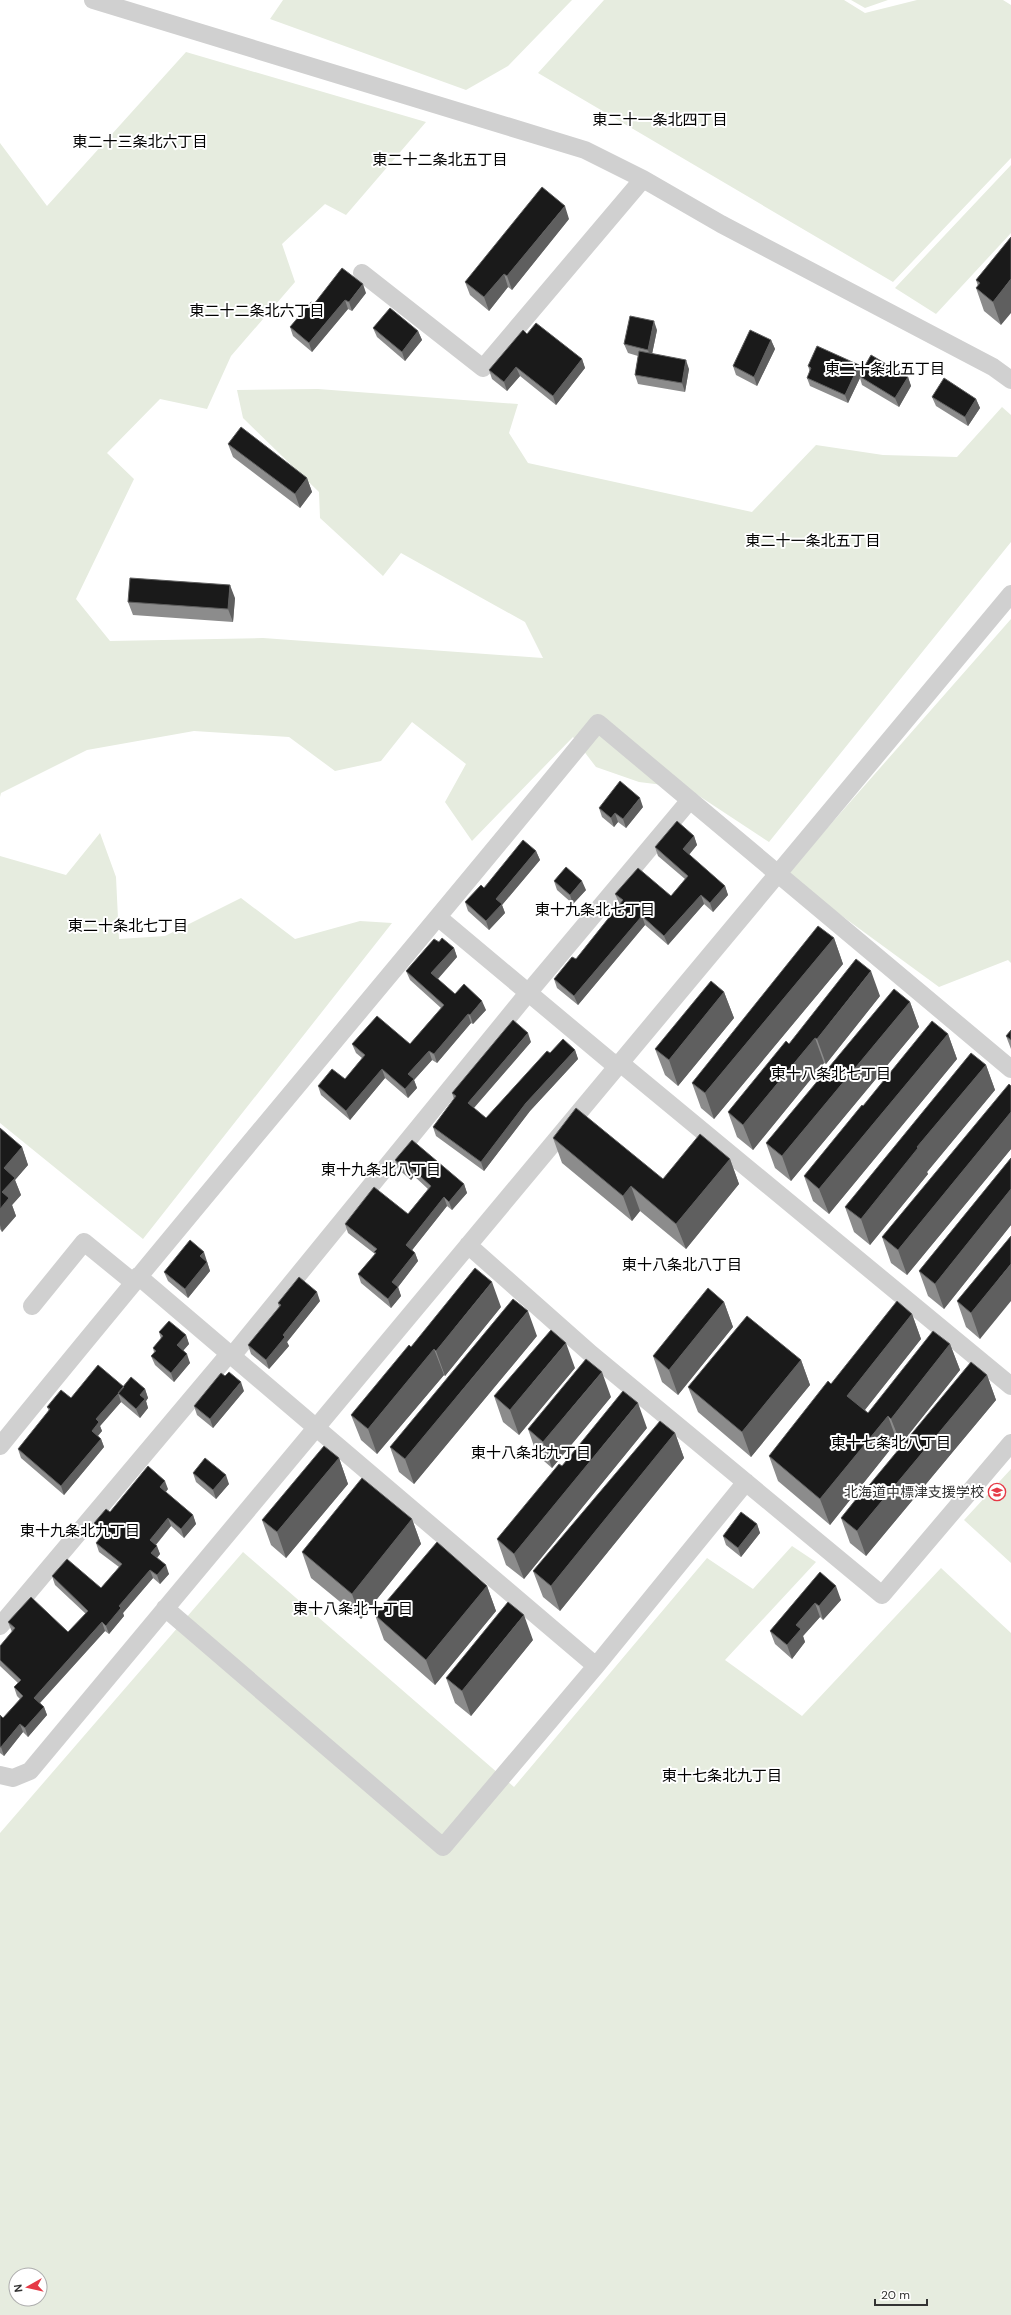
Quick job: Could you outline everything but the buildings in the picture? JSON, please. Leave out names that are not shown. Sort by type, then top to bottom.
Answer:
[{"type":"street","points":[[93,0],[585,150],[643,179],[721,224],[993,367],[1011,380]]},
{"type":"street","points":[[362,273],[483,368],[643,179]]},
{"type":"street","points":[[0,1775],[13,1778],[30,1771],[1011,594]]},
{"type":"street","points":[[0,1446],[136,1279],[439,918],[598,723],[1011,1069]]},
{"type":"street","points":[[0,1626],[231,1355],[528,992],[690,800]]},
{"type":"street","points":[[439,918],[1011,1386]]},
{"type":"street","points":[[32,1306],[84,1242],[136,1279],[231,1355],[596,1666]]},
{"type":"street","points":[[468,1245],[591,1354],[882,1596],[1011,1443]]},
{"type":"street","points":[[165,1608],[443,1847],[596,1666],[746,1482]]},
{"type":"shaded area","points":[[283,0],[572,0],[508,66],[466,90],[270,19]]},
{"type":"shaded area","points":[[604,0],[844,0],[865,13],[917,0],[1003,0],[1011,5],[1011,158],[893,282],[538,73]]},
{"type":"shaded area","points":[[851,0],[888,0],[865,8]]},
{"type":"shaded area","points":[[186,52],[426,122],[346,215],[325,204],[282,244],[295,282],[231,356],[207,409],[160,399],[107,453],[134,479],[76,599],[110,641],[263,638],[543,658],[525,622],[401,553],[383,576],[320,518],[319,492],[243,418],[237,390],[318,389],[518,404],[509,433],[528,463],[752,512],[816,445],[883,455],[957,457],[1002,407],[1011,415],[1011,542],[769,842],[687,788],[639,782],[596,767],[573,737],[472,841],[445,802],[466,764],[412,722],[381,761],[335,771],[289,737],[194,731],[87,750],[1,793],[0,797],[0,143],[47,206]]},
{"type":"shaded area","points":[[1011,165],[1011,233],[936,314],[895,288]]},
{"type":"shaded area","points":[[1011,619],[1011,963],[1008,960],[939,987],[786,875]]},
{"type":"shaded area","points":[[100,833],[116,877],[119,939],[165,936],[241,898],[295,939],[360,921],[392,923],[143,1239],[0,1123],[0,856],[66,875]]},
{"type":"shaded area","name":"北海道中標津支援学校","points":[[1011,1469],[1011,1563],[964,1520]]},
{"type":"shaded area","points":[[792,1546],[816,1562],[725,1660],[802,1716],[941,1568],[1011,1633],[1011,2315],[0,2315],[0,1833],[243,1552],[514,1787],[707,1558],[753,1589]]},
{"type":"place","name":"北海道中標津支援学校","points":[[997,1492]]},
{"type":"district","name":"東二十一条北四丁目","points":[[660,120]]},
{"type":"district","name":"東二十三条北六丁目","points":[[140,142]]},
{"type":"district","name":"東二十二条北五丁目","points":[[440,160]]},
{"type":"district","name":"東二十二条北六丁目","points":[[257,311]]},
{"type":"district","name":"東二十条北五丁目","points":[[885,369]]},
{"type":"district","name":"東二十一条北五丁目","points":[[813,541]]},
{"type":"district","name":"東十九条北七丁目","points":[[595,910]]},
{"type":"district","name":"東二十条北七丁目","points":[[128,926]]},
{"type":"district","name":"東十八条北七丁目","points":[[831,1074]]},
{"type":"district","name":"東十九条北八丁目","points":[[381,1170]]},
{"type":"district","name":"東十八条北八丁目","points":[[682,1265]]},
{"type":"district","name":"東十七条北八丁目","points":[[891,1443]]},
{"type":"district","name":"東十八条北九丁目","points":[[531,1453]]},
{"type":"district","name":"東十九条北九丁目","points":[[80,1531]]},
{"type":"district","name":"東十八条北十丁目","points":[[353,1609]]},
{"type":"district","name":"東十七条北九丁目","points":[[722,1776]]}]
